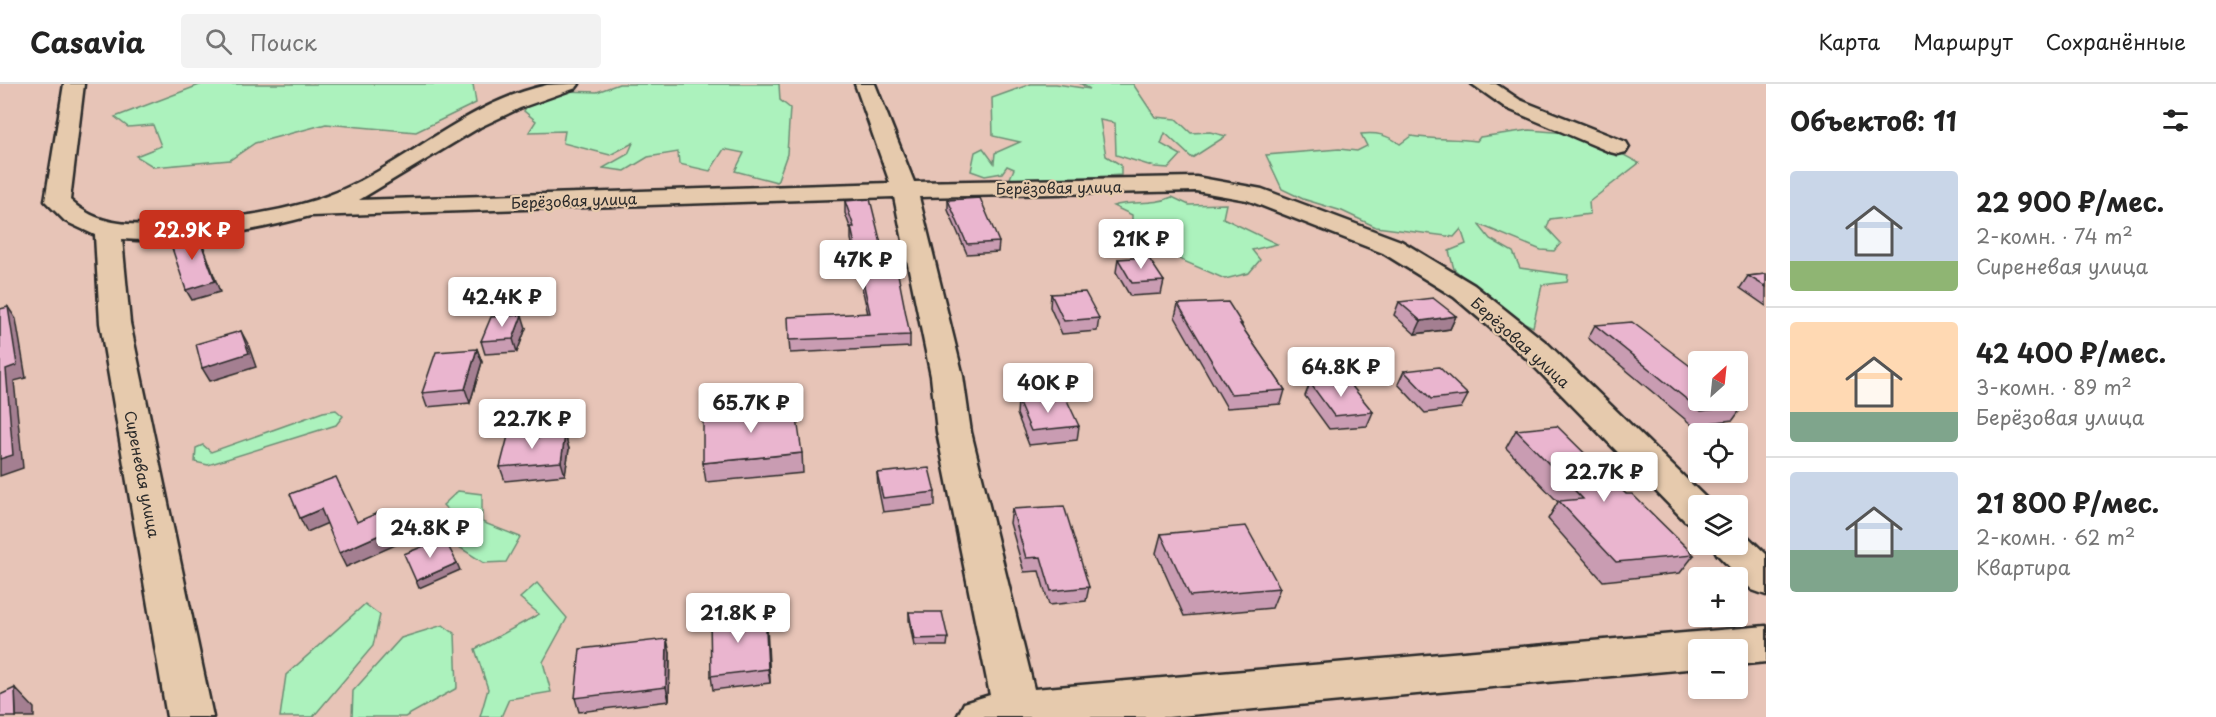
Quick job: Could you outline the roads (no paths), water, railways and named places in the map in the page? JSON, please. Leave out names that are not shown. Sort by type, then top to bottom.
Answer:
[{"type":"street","points":[[74,84],[57,201],[77,218],[108,230],[155,231],[217,226],[311,209],[344,197],[382,178],[482,117],[569,84]]},
{"type":"street","points":[[865,84],[904,190],[947,376],[998,714],[1688,651]]},
{"type":"street","points":[[1482,84],[1513,104],[1618,147]]},
{"type":"street","name":"Берёзовая улица","points":[[311,209],[904,190],[1196,184],[1252,195],[1392,247],[1464,291],[1537,351],[1688,502]]},
{"type":"street","name":"Сиреневая улица","points":[[108,230],[115,322],[190,717]]},
{"type":"street","points":[[1742,555],[1766,579]]},
{"type":"street","points":[[1748,646],[1766,644]]}]
